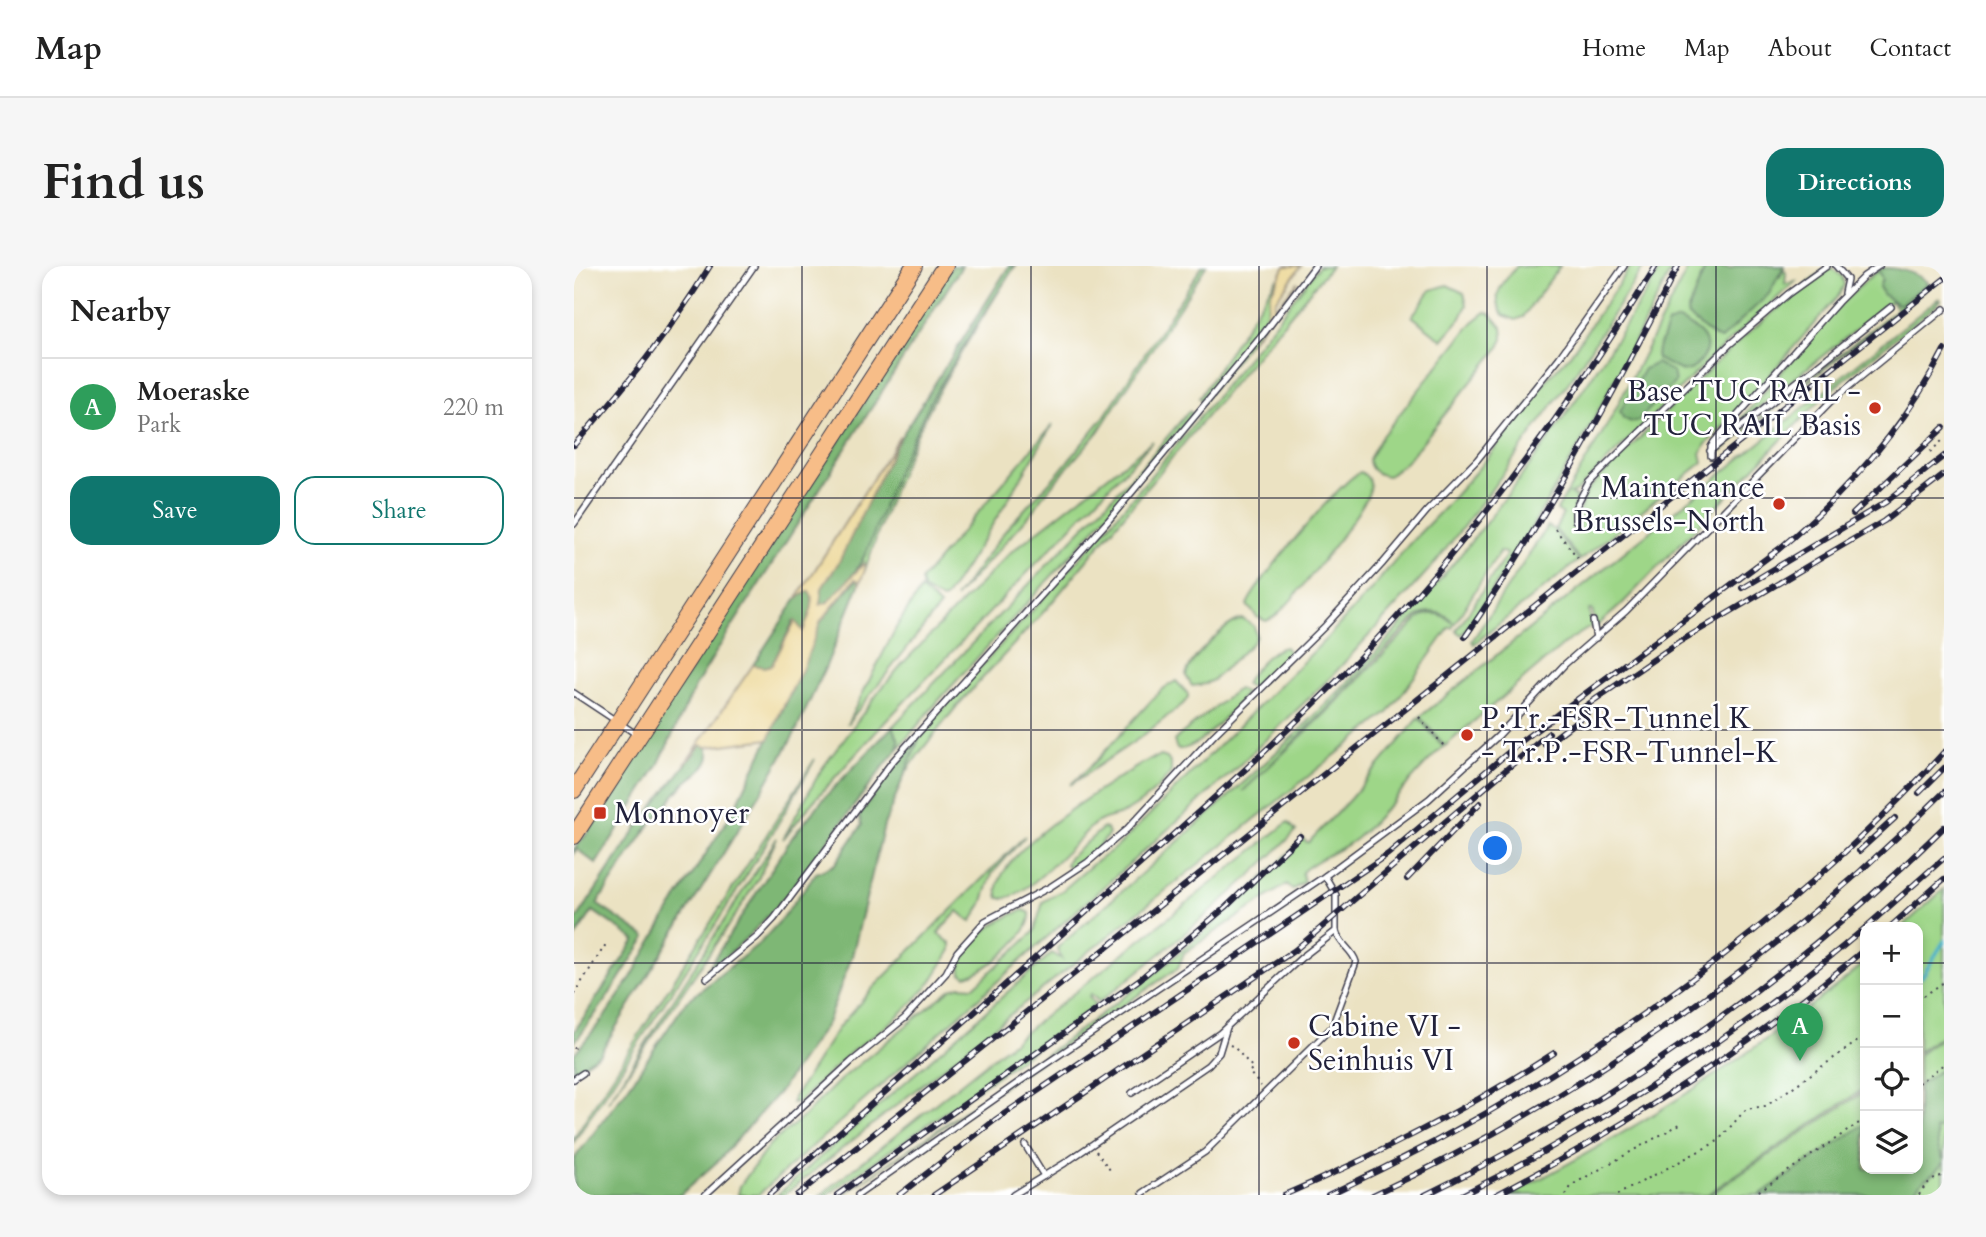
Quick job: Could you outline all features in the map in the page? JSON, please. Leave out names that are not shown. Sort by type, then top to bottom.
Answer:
[{"type":"main road","points":[[574,790],[914,266]]},
{"type":"main road","points":[[574,836],[945,266]]},
{"type":"lane","points":[[574,524],[754,266]]},
{"type":"lane","points":[[707,978],[758,937],[774,919],[892,762],[1108,521],[1315,266]]},
{"type":"lane","points":[[705,1195],[851,1062],[905,1018],[937,983],[957,952],[985,921],[1050,887],[1088,862],[1127,829],[1214,735],[1325,626],[1427,510],[1477,460],[1559,358],[1624,266]]},
{"type":"lane","points":[[1575,520],[1575,508],[1589,482],[1730,344],[1788,294],[1827,266]]},
{"type":"lane","points":[[1836,266],[1847,279],[1841,298]]},
{"type":"lane","points":[[1879,266],[1841,298],[1714,442],[1710,454],[1891,307]]},
{"type":"lane","points":[[858,1195],[1019,1082],[1325,876],[1404,819],[1498,736],[1565,664],[1626,611],[1830,402],[1944,309]]},
{"type":"lane","points":[[1592,621],[1596,638]]},
{"type":"lane","points":[[574,693],[639,736]]},
{"type":"lane","points":[[1143,1193],[1205,1152],[1336,1020],[1356,962],[1355,957],[1338,937],[1336,895],[1325,876]]},
{"type":"lane","points":[[1132,1093],[1227,1027],[1301,958],[1336,931]]},
{"type":"lane","points":[[1013,1195],[1208,1065],[1217,1057],[1227,1027]]},
{"type":"lane","points":[[574,1079],[583,1073]]},
{"type":"lane","points":[[1025,1145],[1044,1176]]},
{"type":"path","points":[[1930,452],[1944,439]]},
{"type":"path","points":[[1555,530],[1578,558]]},
{"type":"path","points":[[1419,717],[1444,746]]},
{"type":"path","points":[[574,993],[608,941]]},
{"type":"path","points":[[1923,997],[1944,982]]},
{"type":"path","points":[[1617,1195],[1718,1141],[1746,1109],[1766,1106],[1860,1040]]},
{"type":"path","points":[[1223,1043],[1234,1047],[1253,1068],[1249,1072],[1267,1091]]},
{"type":"path","points":[[574,1049],[578,1045]]},
{"type":"path","points":[[1923,1079],[1944,1064]]},
{"type":"path","points":[[1753,1195],[1860,1122]]},
{"type":"path","points":[[1566,1195],[1573,1185],[1679,1124]]},
{"type":"path","points":[[1091,1145],[1110,1170]]},
{"type":"path","points":[[1919,1195],[1924,1185],[1944,1175]]},
{"type":"green space","points":[[952,266],[962,266],[719,647],[696,685],[658,765],[596,864],[577,849],[574,853],[574,849],[613,794],[612,791]]},
{"type":"green space","points":[[1009,266],[1015,266],[931,400],[898,469],[867,551],[841,589],[821,606],[822,588],[839,562],[887,459]]},
{"type":"green space","points":[[1015,266],[934,400],[905,462],[865,570],[865,564],[858,567],[923,414],[961,350]]},
{"type":"green space","points":[[1202,266],[1206,266],[1098,432],[1041,498],[1035,509],[955,598],[1009,526],[1059,472],[1104,417]]},
{"type":"green space","points":[[1319,266],[1331,266],[1048,607],[957,706],[920,752],[902,779],[884,824],[882,783],[905,753],[1143,486]]},
{"type":"green space","points":[[1517,266],[1560,266],[1523,317],[1516,320],[1503,315],[1498,294]]},
{"type":"green space","points":[[1631,266],[1644,266],[1571,379],[1489,493],[1435,563],[1332,676],[1230,774],[758,1195],[738,1195],[740,1186],[770,1144],[802,1118],[840,1080],[951,989],[960,986],[974,987],[1034,932],[1043,902],[1063,890],[1118,846],[1325,640],[1485,461],[1548,378],[1570,355]]},
{"type":"green space","points":[[1662,266],[1673,266],[1574,454],[1492,591],[1462,635],[1456,631],[1507,554],[1500,551],[1452,628],[1450,627],[1389,712],[784,1195],[777,1195],[1052,953],[1062,959],[1057,948],[1239,787],[1343,687],[1389,639],[1474,538],[1553,433]],"holes":[[[1429,612],[1440,613],[1453,623],[1437,614],[1419,618],[1326,713],[1243,791],[1409,624],[1418,616]]]},
{"type":"green space","points":[[1689,266],[1706,266],[1687,312],[1688,316],[1780,277],[1784,269],[1785,284],[1795,282],[1715,354],[1577,491],[1570,494],[1576,497],[1572,515],[1575,533],[1578,532],[1578,514],[1588,489],[1733,346],[1821,272],[1831,268],[1842,276],[1844,285],[1839,295],[1748,400],[1706,444],[1701,453],[1703,462],[1580,560],[1555,529],[1563,514],[1557,510],[1611,418]]},
{"type":"green space","points":[[1706,266],[1784,266],[1769,294],[1721,339],[1713,336],[1688,316],[1687,312]]},
{"type":"green space","points":[[1883,268],[1907,271],[1928,283],[1899,305],[1884,295],[1879,287],[1882,279],[1878,270]]},
{"type":"green space","points":[[1878,270],[1882,279],[1879,287],[1884,295],[1899,304],[1928,283],[1930,285],[1721,451],[1720,449],[1897,309],[1891,301],[1733,428],[1840,304]]},
{"type":"green space","points":[[1277,278],[1260,328],[1203,402],[1199,398]]},
{"type":"green space","points":[[1447,285],[1464,293],[1467,305],[1461,318],[1442,340],[1412,316],[1431,290]]},
{"type":"green space","points":[[1939,298],[1941,300],[1935,306],[1824,396],[1621,605],[1597,626],[1592,610],[1589,610],[1592,626],[1568,641],[1445,746],[1420,717]]},
{"type":"green space","points":[[1486,312],[1502,327],[1503,339],[1498,349],[1406,462],[1388,476],[1375,471],[1369,459],[1382,436],[1473,322]]},
{"type":"green space","points":[[1678,320],[1696,330],[1706,341],[1704,355],[1691,370],[1682,371],[1657,359],[1656,354],[1668,324]]},
{"type":"green space","points":[[1656,363],[1673,372],[1675,382],[1638,421],[1631,422],[1623,418],[1620,411],[1644,369]]},
{"type":"green space","points":[[1189,411],[1193,414],[1107,515],[896,751],[899,741],[893,726],[1146,462]]},
{"type":"green space","points":[[1053,424],[945,599],[942,600],[923,589],[921,580]]},
{"type":"green space","points":[[1153,441],[884,723],[783,839],[821,770],[903,663],[1011,552]]},
{"type":"green space","points":[[1361,472],[1368,479],[1370,489],[1343,534],[1284,608],[1266,621],[1257,617],[1247,605],[1265,577],[1319,510]]},
{"type":"green space","points":[[1548,526],[1579,560],[1474,644],[1472,641]]},
{"type":"green space","points":[[857,579],[860,581],[859,585],[826,666],[796,731],[762,791],[600,1053],[574,1071],[574,1054],[603,1019],[629,981],[671,908],[734,810],[791,693],[821,621]]},
{"type":"green space","points":[[921,589],[940,606],[847,724],[897,626]]},
{"type":"green space","points":[[809,591],[812,606],[803,632],[793,622],[772,665],[753,665],[797,598]]},
{"type":"green space","points":[[1243,619],[1254,626],[1256,636],[1253,642],[1213,680],[1192,686],[1186,676],[1201,651],[1228,626]]},
{"type":"green space","points":[[1285,647],[1289,653],[1287,658],[1257,686],[1252,688],[1245,685],[1261,662],[1273,652]]},
{"type":"green space","points":[[1176,681],[1188,694],[1183,704],[1141,737],[1070,785],[1095,762],[1161,690]]},
{"type":"green space","points":[[1238,689],[1245,693],[1219,723],[1193,745],[1177,749],[1174,741],[1180,735]]},
{"type":"green space","points":[[1419,718],[1443,747],[1357,838],[1302,872],[1304,882],[1292,890],[1287,884],[1184,953],[1178,968],[843,1195],[1048,1053],[1143,983],[1231,909],[1303,839],[1308,843],[1350,799]]},
{"type":"green space","points":[[893,726],[899,741],[896,751],[807,869],[760,925],[705,973],[793,836],[825,797]]},
{"type":"green space","points":[[919,739],[884,825],[852,956],[827,1023],[780,1091],[719,1160],[680,1195],[574,1195],[574,1159],[627,1089],[686,1002],[761,942],[816,873],[834,865],[862,825],[859,815]]},
{"type":"green space","points":[[701,745],[705,745],[709,757],[704,767],[680,788],[652,821],[597,904],[646,937],[574,1043],[574,1032],[635,940],[593,911],[574,939],[574,923],[640,823]]},
{"type":"green space","points":[[1161,756],[1167,758],[1171,764],[1171,772],[1149,796],[1128,811],[1095,823],[1034,882],[1020,892],[999,898],[1000,881],[1011,861],[1032,841],[1084,800],[1150,759]]},
{"type":"green space","points":[[815,759],[728,905],[574,1142],[593,1107]]},
{"type":"green space","points":[[1288,822],[1296,831],[1225,899],[1150,962],[1099,1002],[1091,994],[1089,996],[1095,1005],[1069,1025],[827,1195],[821,1195]]},
{"type":"green space","points":[[1103,828],[1107,829],[1109,834],[1096,850],[1074,868],[1066,865],[1068,859]]},
{"type":"green space","points":[[1025,836],[992,874],[982,904],[971,922],[958,911],[938,933],[951,944],[951,950],[931,982],[910,1005],[851,1052],[799,1102],[792,1103],[838,1028],[872,989]]},
{"type":"green space","points":[[777,838],[758,879],[736,914],[608,1102]]},
{"type":"green space","points":[[1944,889],[1944,1034],[1923,1049],[1923,922],[1908,922]]},
{"type":"green space","points":[[1024,910],[1030,913],[1029,922],[1006,951],[974,973],[966,976],[961,973],[965,952],[972,943],[992,926]]},
{"type":"green space","points":[[1860,966],[1860,1091],[1706,1195],[1510,1195],[1622,1133],[1694,1089],[1764,1041]]},
{"type":"green space","points":[[1944,1036],[1944,1195],[1709,1195],[1860,1094],[1860,1174],[1923,1174],[1923,1051]]},
{"type":"green space","points":[[1944,1067],[1944,1128],[1936,1129],[1938,1147],[1944,1161],[1919,1184],[1912,1195],[1759,1195],[1860,1127],[1860,1174],[1923,1174],[1923,1082]]},
{"type":"sand","points":[[1285,266],[1301,266],[1275,301],[1274,307],[1298,282],[1248,345],[1265,320],[1270,295]]},
{"type":"sand","points":[[900,436],[839,562],[822,588],[820,605],[828,602],[864,563],[865,570],[859,585],[859,581],[855,579],[821,621],[802,670],[769,739],[707,747],[701,745],[685,764],[753,665],[772,665],[795,621],[803,631],[812,600],[809,591],[797,598]]},
{"type":"waterway","points":[[1923,975],[1944,941]]},
{"type":"railway","points":[[574,445],[646,358],[710,266]]},
{"type":"railway","points":[[769,1195],[1214,798],[1356,661],[1427,583],[1532,452],[1596,360],[1656,266]]},
{"type":"railway","points":[[1465,637],[1578,455],[1678,266]]},
{"type":"railway","points":[[797,1195],[1944,279]]},
{"type":"railway","points":[[899,1195],[995,1120],[1388,854],[1523,740],[1779,549],[1804,528],[1872,458],[1911,407],[1944,350]]},
{"type":"railway","points":[[1853,514],[1944,427]]},
{"type":"railway","points":[[1742,588],[1886,502],[1944,456]]},
{"type":"railway","points":[[1574,714],[1679,642],[1884,521],[1944,475]]},
{"type":"railway","points":[[1545,745],[1587,713]]},
{"type":"railway","points":[[934,1195],[1295,950],[1549,733]]},
{"type":"railway","points":[[1328,1195],[1497,1107],[1658,1004],[1735,946],[1808,885],[1878,820],[1944,752]]},
{"type":"railway","points":[[1919,793],[1944,768]]},
{"type":"railway","points":[[1373,1195],[1452,1156],[1528,1113],[1676,1018],[1747,966],[1815,911],[1881,853],[1944,792]]},
{"type":"railway","points":[[1407,879],[1480,803]]},
{"type":"railway","points":[[1859,851],[1895,818]]},
{"type":"railway","points":[[1425,1195],[1496,1159],[1565,1119],[1700,1032],[1826,934],[1944,827]]},
{"type":"railway","points":[[837,1195],[1140,979],[1226,907],[1300,836]]},
{"type":"railway","points":[[1872,922],[1944,858]]},
{"type":"railway","points":[[1896,922],[1944,879]]},
{"type":"railway","points":[[1462,1195],[1569,1137],[1672,1073],[1771,1003],[1860,932]]},
{"type":"railway","points":[[1496,1195],[1593,1141],[1687,1082],[1778,1018],[1860,953]]},
{"type":"railway","points":[[1284,1195],[1422,1130],[1554,1053]]},
{"type":"place","name":"Base TUC RAIL - TUC RAIL Basis","points":[[1875,408]]},
{"type":"place","name":"Maintenance Brussels-North","points":[[1779,504]]},
{"type":"place","name":"P.Tr.-FSR-Tunnel K - Tr.P.-FSR-Tunnel-K","points":[[1467,735]]},
{"type":"place","name":"Monnoyer","points":[[600,813]]},
{"type":"place","name":"Cabine VI - Seinhuis VI","points":[[1294,1043]]},
{"type":"place","name":"Moeraske","points":[[1800,1061]]}]
